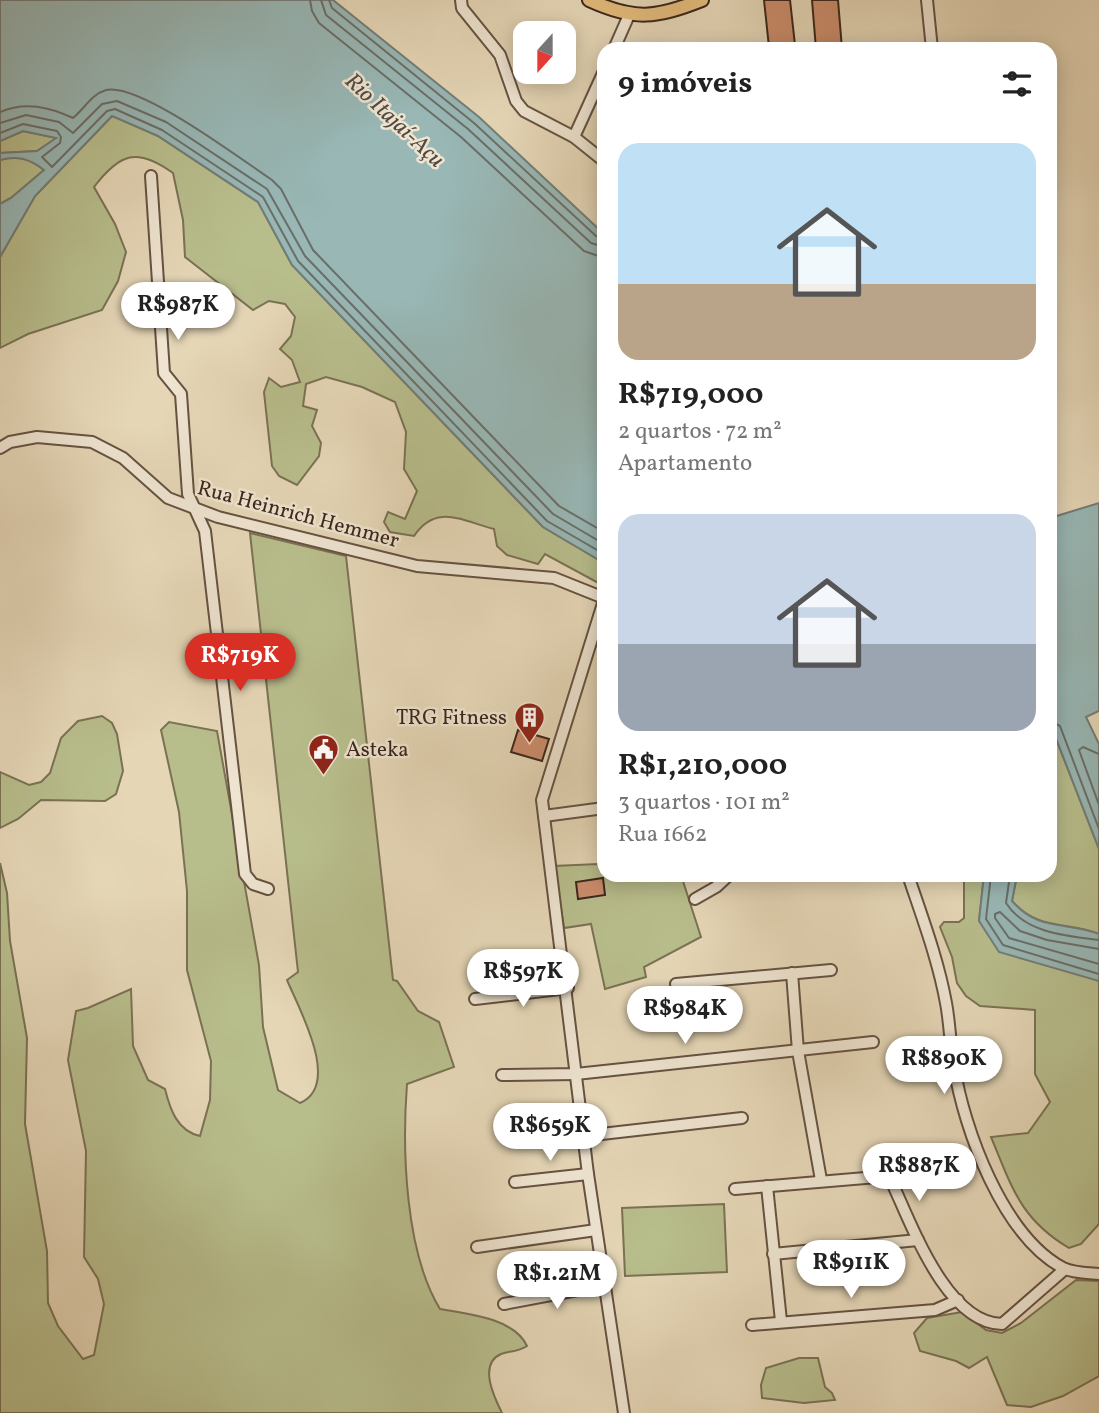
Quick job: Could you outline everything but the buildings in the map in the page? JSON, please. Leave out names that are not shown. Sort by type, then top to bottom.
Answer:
[{"type":"main road","points":[[589,0],[629,15],[664,14],[702,0]]},
{"type":"street","points":[[461,0],[462,8],[499,55],[516,102],[524,111],[574,137],[597,155]]},
{"type":"street","points":[[928,0],[931,42]]},
{"type":"street","points":[[617,42],[629,15]]},
{"type":"street","points":[[574,137],[597,86]]},
{"type":"street","points":[[152,176],[164,373],[181,394],[188,494],[205,531],[245,874],[253,884],[268,889]]},
{"type":"street","name":"Rua Heinrich Hemmer","points":[[0,448],[10,442],[37,437],[92,442],[123,458],[169,498],[197,510],[264,530],[417,566],[554,578],[597,596]]},
{"type":"street","points":[[597,622],[542,800],[568,988],[588,1174],[624,1413]]},
{"type":"street","points":[[544,816],[597,809]]},
{"type":"street","points":[[695,899],[721,882]]},
{"type":"street","points":[[910,882],[946,1002],[954,1068],[973,1134],[989,1175],[1018,1228],[1035,1247],[1065,1269],[1099,1274]]},
{"type":"street","points":[[676,984],[831,970]]},
{"type":"street","points":[[792,973],[798,1051],[821,1180]]},
{"type":"street","points":[[475,999],[568,988]]},
{"type":"street","points":[[502,1075],[576,1074],[873,1042]]},
{"type":"street","points":[[584,1136],[742,1118]]},
{"type":"street","points":[[515,1182],[588,1174]]},
{"type":"street","points":[[736,1189],[889,1175],[937,1278],[958,1300],[989,1324],[1002,1324],[1065,1269]]},
{"type":"street","points":[[767,1186],[781,1321]]},
{"type":"street","points":[[477,1247],[596,1230]]},
{"type":"street","points":[[773,1254],[918,1240]]},
{"type":"street","points":[[504,1304],[604,1285]]},
{"type":"street","points":[[752,1325],[935,1310],[958,1300]]},
{"type":"green space","points":[[113,115],[158,136],[258,202],[292,265],[543,527],[597,559],[597,582],[545,554],[538,564],[507,555],[497,546],[494,529],[460,519],[441,517],[431,520],[414,536],[390,532],[384,522],[388,512],[405,519],[417,491],[404,469],[406,432],[395,402],[362,387],[326,377],[306,384],[303,406],[317,410],[312,426],[321,443],[319,456],[297,485],[279,476],[272,466],[264,392],[269,378],[281,387],[300,382],[292,360],[280,349],[291,336],[295,317],[285,304],[269,301],[253,310],[185,257],[183,220],[173,173],[149,159],[139,157],[121,161],[94,187],[115,224],[126,252],[118,281],[102,310],[28,334],[0,348],[0,257],[35,196]]},
{"type":"green space","points":[[23,131],[57,138],[37,151],[0,153],[0,141]]},
{"type":"green space","points":[[12,157],[32,160],[44,170],[0,204],[0,160]]},
{"type":"green space","points":[[250,533],[346,556],[393,980],[397,981],[418,1011],[439,1022],[454,1067],[407,1084],[406,1169],[413,1230],[428,1286],[440,1309],[501,1323],[512,1329],[527,1346],[501,1354],[490,1365],[490,1381],[502,1413],[0,1413],[0,863],[7,893],[10,941],[27,1038],[25,1124],[47,1251],[48,1303],[58,1326],[83,1359],[94,1355],[104,1304],[98,1279],[84,1257],[86,1151],[68,1060],[76,1011],[131,989],[133,1046],[148,1080],[165,1089],[172,1111],[180,1124],[200,1136],[210,1100],[211,1061],[187,970],[187,891],[179,812],[161,730],[169,722],[217,731],[259,965],[263,1027],[278,1090],[300,1103],[312,1094],[317,1080],[318,1064],[314,1046],[287,980],[298,972]]},
{"type":"green space","points":[[102,716],[112,723],[117,734],[123,771],[116,794],[105,801],[41,800],[18,819],[0,828],[0,772],[29,785],[41,782],[50,773],[61,738],[78,721]]},
{"type":"green space","points":[[1057,741],[1099,849],[1099,934],[1042,921],[1032,917],[1012,901],[1016,882],[1057,882]]},
{"type":"green space","points":[[597,864],[597,882],[683,882],[701,937],[644,967],[646,977],[605,989],[591,924],[564,928],[554,866]]},
{"type":"green space","points":[[964,882],[983,882],[979,921],[1099,981],[1099,1224],[1081,1244],[1069,1248],[1052,1237],[1028,1213],[1012,1186],[991,1137],[1028,1133],[1050,1102],[1035,1074],[1035,1010],[980,1006],[966,996],[957,983],[952,957],[940,927],[944,922],[959,922],[964,918]]},
{"type":"green space","points":[[724,1204],[727,1272],[625,1276],[622,1208]]},
{"type":"green space","points":[[1076,1280],[1099,1281],[1099,1376],[1063,1396],[1031,1407],[1007,1405],[987,1357],[969,1368],[956,1361],[920,1351],[914,1333],[927,1318],[962,1312],[986,1330],[1002,1333],[1021,1323]]},
{"type":"green space","points":[[799,1358],[818,1358],[825,1387],[835,1400],[804,1403],[762,1398],[761,1385],[766,1368]]},
{"type":"water","name":"Rio Itajaí-Açu","points":[[0,0],[333,0],[479,117],[597,227],[597,559],[543,527],[292,265],[258,202],[158,136],[112,116],[35,196],[0,257],[0,204],[44,170],[23,159],[0,160],[0,153],[37,151],[56,138],[23,131],[0,141]]},
{"type":"water","points":[[1099,503],[1099,711],[1086,717],[1099,744],[1099,849],[1057,741],[1057,516]]},
{"type":"water","points":[[983,882],[1016,882],[1012,901],[1022,911],[1042,922],[1099,934],[1099,981],[999,952],[979,921]]},
{"type":"place","name":"TRG Fitness","points":[[530,745]]},
{"type":"place","name":"Asteka","points":[[323,777]]}]
